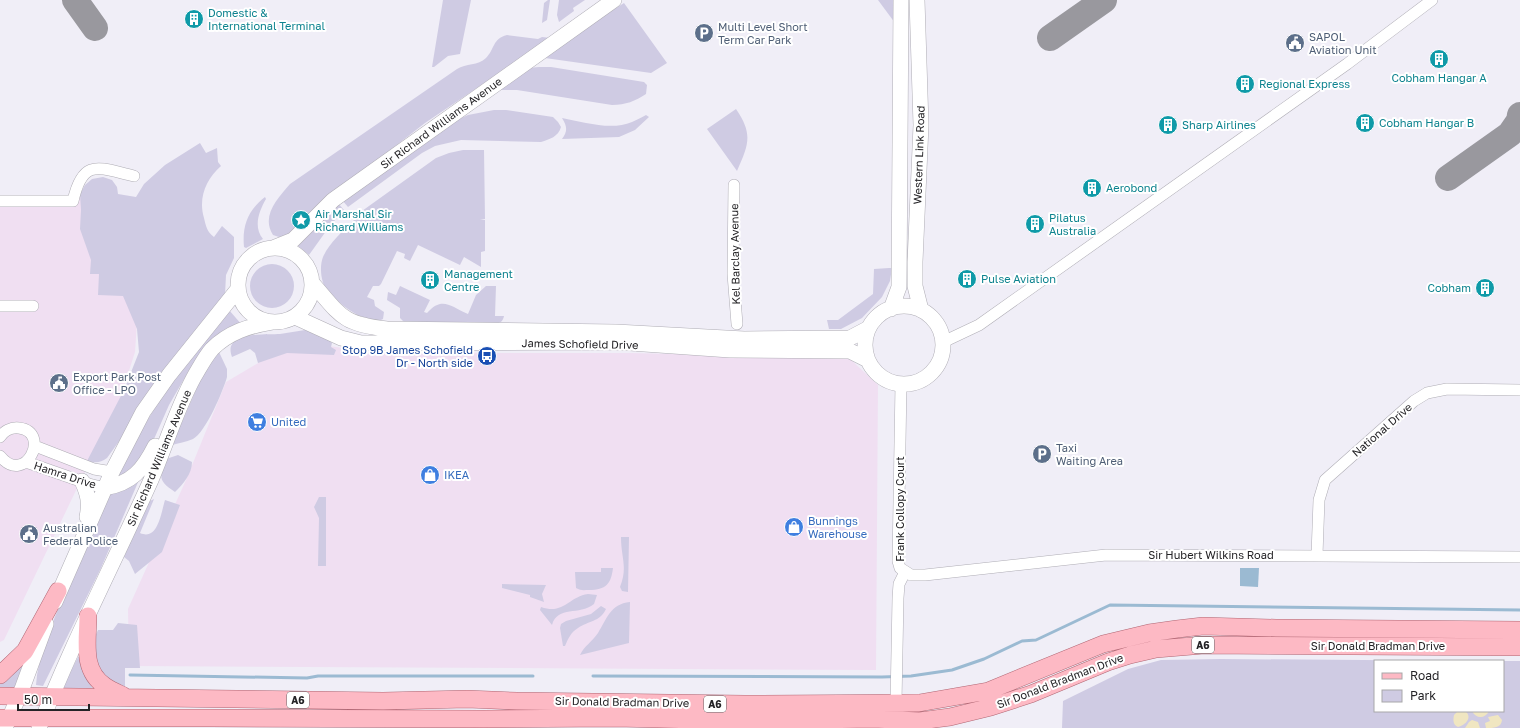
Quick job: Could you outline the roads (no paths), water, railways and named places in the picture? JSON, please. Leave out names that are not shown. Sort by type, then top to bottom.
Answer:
[{"type":"main road","points":[[0,675],[25,651],[58,591]]},
{"type":"main road","points":[[88,616],[87,656],[90,671],[104,685],[128,698]]},
{"type":"main road","name":"Sir Donald Bradman Drive","points":[[0,696],[383,701],[467,699],[745,704],[920,703],[988,692],[1103,644],[1149,633],[1177,629],[1203,626],[1520,630]]},
{"type":"main road","name":"Sir Donald Bradman Drive","points":[[5,722],[41,723],[143,718],[210,723],[734,724],[873,719],[898,726],[991,708],[1032,694],[1130,654],[1156,649],[1204,645],[1520,647]]},
{"type":"main road","points":[[383,701],[474,710],[484,724]]},
{"type":"main road","points":[[862,703],[887,712],[898,726],[920,703]]},
{"type":"main road","points":[[66,728],[70,726],[143,718]]},
{"type":"main road","points":[[919,728],[944,718]]},
{"type":"main road","points":[[850,720],[868,728]]},
{"type":"street","name":"Sir Richard Williams Avenue","points":[[271,248],[293,240],[333,200],[614,0]]},
{"type":"street","name":"Western Link Road","points":[[891,309],[899,287],[901,0]]},
{"type":"street","name":"Western Link Road","points":[[917,0],[921,125],[915,286],[921,310]]},
{"type":"street","points":[[943,342],[979,325],[1347,64],[1432,0]]},
{"type":"street","points":[[0,200],[73,201],[79,181],[86,172],[91,169],[100,169],[134,176]]},
{"type":"street","name":"Kel Barclay Avenue","points":[[734,185],[733,274],[737,324],[744,339]]},
{"type":"street","points":[[271,248],[289,250],[302,259],[310,272],[312,284],[311,297],[304,308],[295,317],[288,320],[272,322],[257,317],[245,308],[240,299],[238,289],[238,280],[244,264],[256,253],[271,248]]},
{"type":"street","name":"James Schofield Drive","points":[[312,284],[328,304],[342,316],[353,322],[367,326],[397,329],[616,332],[744,339],[850,338],[869,328]]},
{"type":"street","points":[[5,722],[19,696],[58,591],[130,434],[150,399],[238,289]]},
{"type":"street","points":[[0,306],[33,306]]},
{"type":"street","points":[[911,307],[921,310],[936,323],[942,336],[943,342],[940,359],[931,373],[917,382],[901,384],[894,383],[881,377],[871,367],[868,360],[865,341],[869,328],[878,316],[891,309],[911,307]]},
{"type":"street","name":"James Schofield Drive","points":[[295,317],[341,338],[361,343],[616,342],[730,350],[850,351],[868,360]]},
{"type":"street","name":"Sir Richard Williams Avenue","points":[[41,723],[59,677],[152,478],[185,393],[203,360],[220,342],[237,331],[272,322]]},
{"type":"street","points":[[729,338],[737,324]]},
{"type":"street","name":"Frank Collopy Court","points":[[896,703],[898,598],[899,584],[904,572],[900,568],[898,561],[901,384]]},
{"type":"street","name":"National Drive","points":[[1317,555],[1318,500],[1325,480],[1414,401],[1426,393],[1447,389],[1520,390]]},
{"type":"street","points":[[105,488],[128,481],[147,462],[166,422],[185,393]]},
{"type":"street","points":[[0,437],[7,430],[19,428],[29,432],[35,446],[31,458],[26,462]]},
{"type":"street","name":"Hamra Drive","points":[[35,446],[94,469],[112,472]]},
{"type":"street","name":"Hamra Drive","points":[[0,456],[14,465],[26,462],[105,488]]},
{"type":"street","points":[[82,481],[87,491],[89,506],[83,536]]},
{"type":"street","name":"Sir Hubert Wilkins Road","points":[[904,572],[911,575],[925,575],[1106,555],[1520,557]]},
{"type":"water","points":[[1240,568],[1259,568],[1258,587],[1240,586]]},
{"type":"waterway","points":[[593,676],[911,676],[952,670],[984,659],[1022,641],[1036,640],[1110,605],[1520,610]]},
{"type":"waterway","points":[[130,675],[307,678],[318,676],[533,676]]},
{"type":"place","name":"Domestic & International Terminal","points":[[194,19]]},
{"type":"place","name":"Multi Level Short Term Car Park","points":[[704,33]]},
{"type":"place","name":"SAPOL Aviation Unit","points":[[1295,43]]},
{"type":"place","name":"Cobham Hangar A","points":[[1439,59]]},
{"type":"place","name":"Regional Express","points":[[1245,84]]},
{"type":"place","name":"Cobham Hangar B","points":[[1365,123]]},
{"type":"place","name":"Sharp Airlines","points":[[1168,125]]},
{"type":"place","name":"Aerobond","points":[[1092,188]]},
{"type":"place","name":"Air Marshal Sir Richard Williams","points":[[301,220]]},
{"type":"place","name":"Pilatus Australia","points":[[1035,224]]},
{"type":"place","name":"Pulse Aviation","points":[[967,279]]},
{"type":"place","name":"Management Centre","points":[[430,280]]},
{"type":"place","name":"Cobham","points":[[1485,288]]},
{"type":"place","name":"Stop 9B James Schofield Dr - North side","points":[[487,356]]},
{"type":"place","name":"Export Park Post Office - LPO","points":[[59,383]]},
{"type":"place","name":"United","points":[[257,422]]},
{"type":"place","name":"Taxi Waiting Area","points":[[1042,454]]},
{"type":"place","name":"IKEA","points":[[430,475]]},
{"type":"place","name":"Bunnings Warehouse","points":[[794,527]]},
{"type":"place","name":"Australian Federal Police","points":[[29,534]]}]
